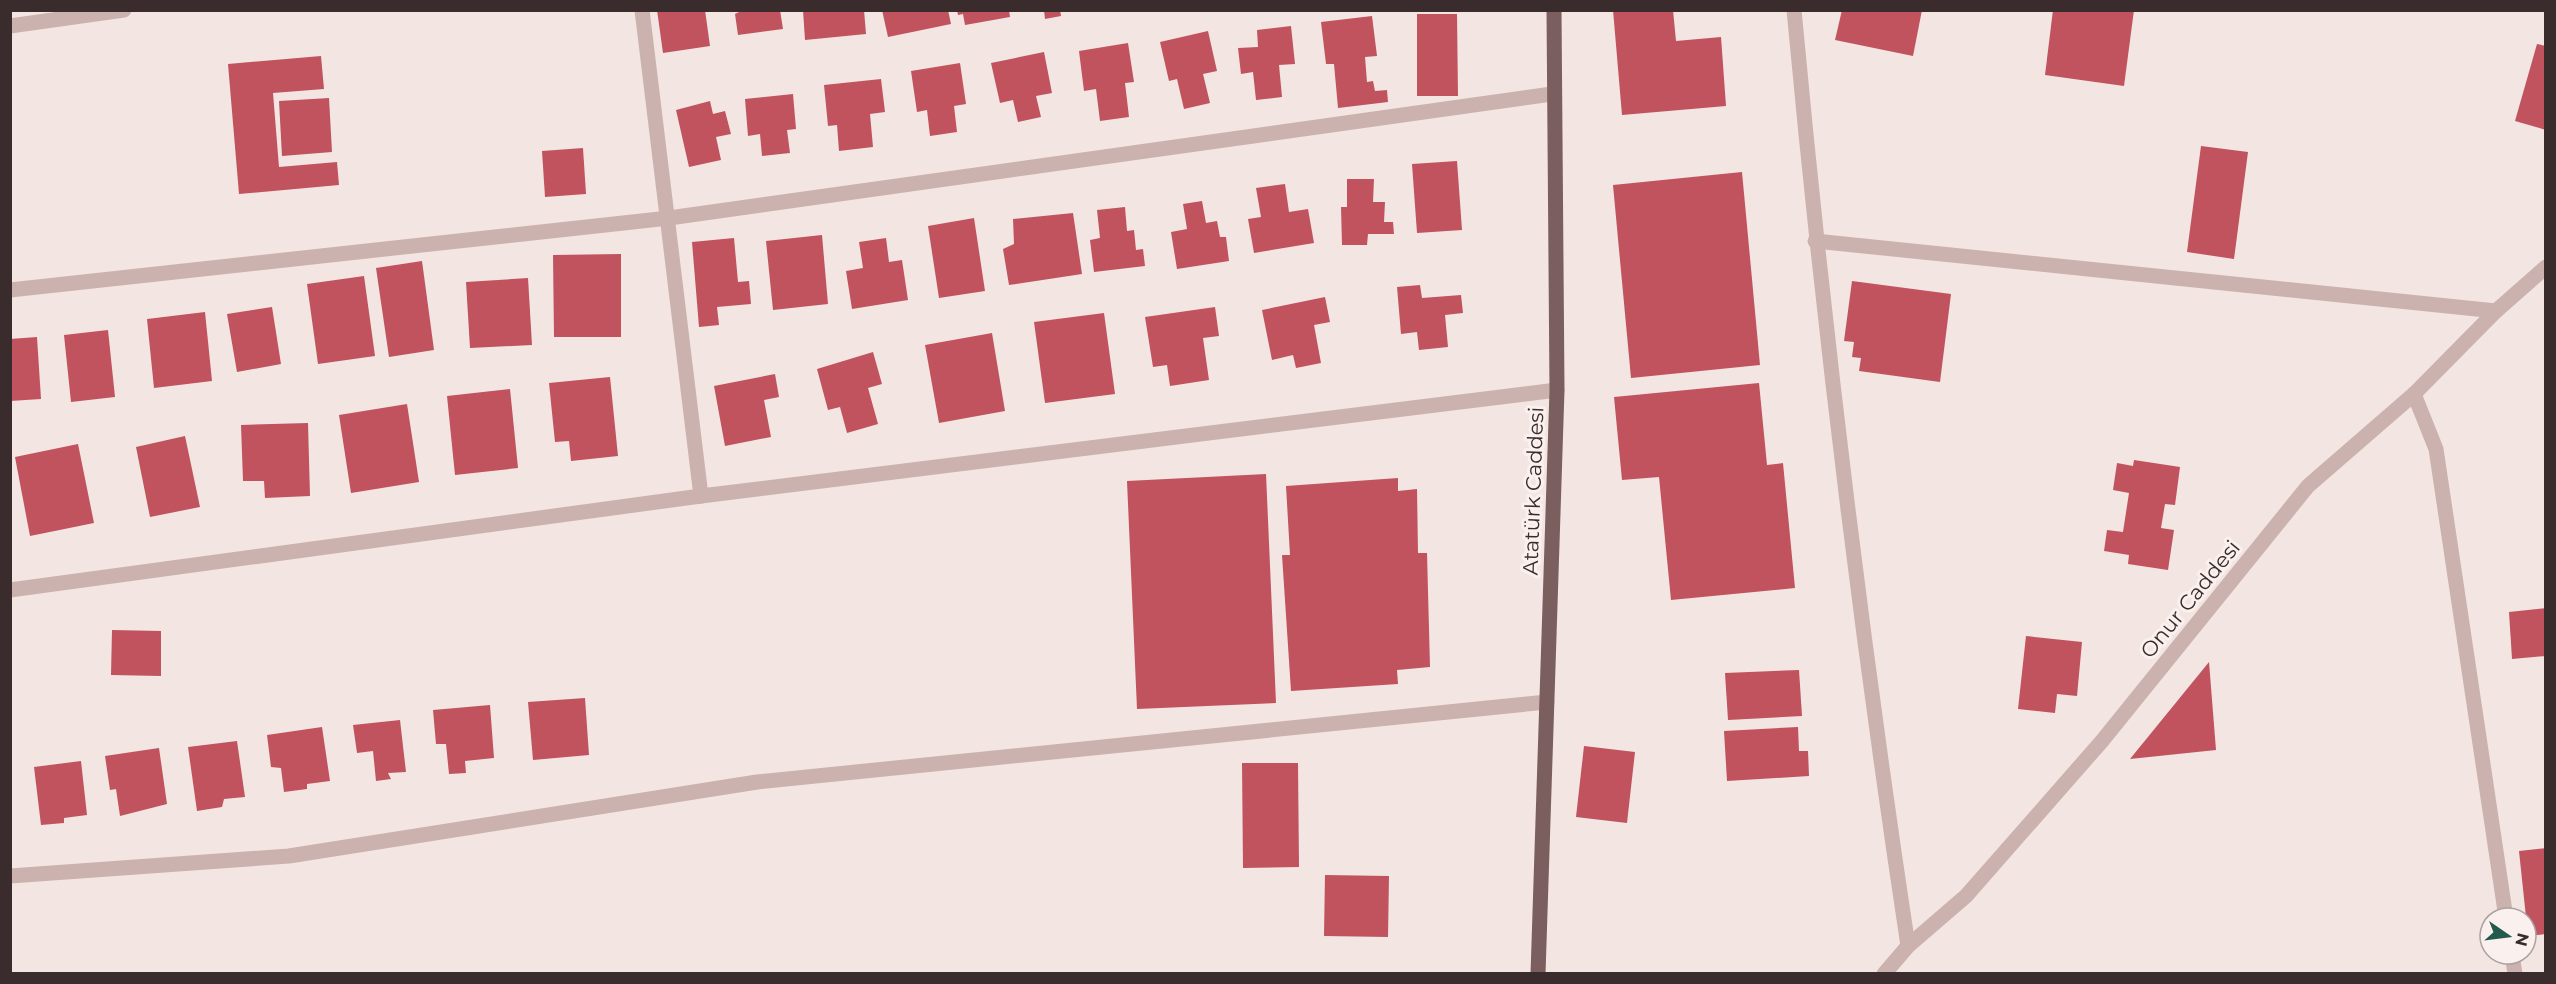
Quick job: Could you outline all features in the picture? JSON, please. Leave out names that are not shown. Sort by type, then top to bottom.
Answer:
[{"type":"main road","name":"Atatürk Caddesi","points":[[1538,974],[1557,390],[1552,94],[1554,10]]},
{"type":"street","points":[[10,26],[124,10]]},
{"type":"street","points":[[642,10],[701,496]]},
{"type":"street","points":[[1794,10],[1815,241],[1874,719],[1908,946]]},
{"type":"street","points":[[10,290],[669,218],[1552,94]]},
{"type":"street","points":[[1815,241],[2496,311]]},
{"type":"street","name":"Onur Caddesi","points":[[1884,974],[1908,946],[1966,896],[2102,741],[2308,486],[2414,394],[2496,311],[2546,267]]},
{"type":"street","points":[[10,590],[701,496],[1557,390]]},
{"type":"street","points":[[2414,394],[2436,449],[2504,906]]},
{"type":"street","points":[[10,876],[289,856],[756,782],[1547,702]]},
{"type":"building","points":[[657,10],[705,10],[710,46],[663,53]]},
{"type":"building","points":[[743,10],[780,10],[783,29],[738,35],[735,14]]},
{"type":"building","points":[[803,10],[864,10],[866,34],[805,40]]},
{"type":"building","points":[[882,10],[948,10],[951,24],[888,37]]},
{"type":"building","points":[[957,10],[1009,10],[1010,17],[965,25],[963,14],[958,15]]},
{"type":"building","points":[[1044,10],[1060,10],[1061,16],[1045,19]]},
{"type":"building","points":[[1613,10],[1673,10],[1676,41],[1721,37],[1726,106],[1622,115]]},
{"type":"building","points":[[1842,10],[1922,10],[1913,56],[1835,40]]},
{"type":"building","points":[[2053,10],[2134,10],[2124,86],[2045,75]]},
{"type":"building","points":[[1417,14],[1457,14],[1458,96],[1417,96]]},
{"type":"building","points":[[1372,16],[1377,56],[1365,57],[1367,82],[1373,81],[1375,91],[1387,90],[1388,102],[1338,108],[1334,64],[1326,64],[1321,22]]},
{"type":"building","points":[[1291,26],[1295,64],[1279,65],[1282,97],[1256,100],[1253,72],[1241,74],[1238,48],[1258,47],[1257,30]]},
{"type":"building","points":[[1208,31],[1217,71],[1203,74],[1210,103],[1184,109],[1177,79],[1169,81],[1160,42]]},
{"type":"building","points":[[1128,43],[1134,82],[1125,83],[1129,117],[1100,121],[1096,89],[1084,91],[1079,51]]},
{"type":"building","points":[[2537,44],[2546,46],[2546,130],[2515,121]]},
{"type":"building","points":[[1044,52],[1052,93],[1036,96],[1041,117],[1018,122],[1013,100],[1000,103],[991,63]]},
{"type":"building","points":[[321,56],[324,89],[273,93],[279,167],[337,162],[339,185],[239,194],[228,64]]},
{"type":"building","points":[[960,63],[966,104],[954,106],[957,132],[930,136],[927,110],[917,112],[911,71]]},
{"type":"building","points":[[881,79],[885,112],[870,114],[873,147],[839,151],[837,125],[828,126],[824,85]]},
{"type":"building","points":[[793,94],[796,129],[787,130],[790,153],[762,156],[760,134],[748,136],[745,99]]},
{"type":"building","points":[[329,98],[332,152],[282,156],[279,101]]},
{"type":"building","points":[[710,101],[713,114],[725,111],[731,134],[716,137],[721,160],[689,167],[676,110]]},
{"type":"building","points":[[2201,146],[2248,152],[2234,259],[2187,252]]},
{"type":"building","points":[[583,148],[586,194],[545,197],[542,151]]},
{"type":"building","points":[[1457,161],[1462,230],[1417,233],[1412,164]]},
{"type":"building","points":[[1742,172],[1760,365],[1631,378],[1613,185]]},
{"type":"building","points":[[1347,179],[1374,179],[1373,202],[1385,202],[1384,222],[1393,222],[1394,234],[1368,234],[1367,245],[1342,245],[1341,207],[1347,207]]},
{"type":"building","points":[[1285,184],[1289,212],[1308,209],[1314,243],[1254,253],[1248,219],[1261,217],[1256,188]]},
{"type":"building","points":[[1202,201],[1206,223],[1217,221],[1220,237],[1226,237],[1229,261],[1177,269],[1171,232],[1187,229],[1183,204]]},
{"type":"building","points":[[1125,207],[1127,231],[1134,230],[1136,250],[1143,249],[1145,266],[1094,272],[1090,240],[1100,238],[1097,210]]},
{"type":"building","points":[[1073,213],[1082,274],[1009,285],[1003,249],[1014,244],[1013,219]]},
{"type":"building","points":[[974,218],[985,291],[939,298],[928,226]]},
{"type":"building","points":[[822,235],[828,304],[773,310],[766,241]]},
{"type":"building","points":[[734,238],[738,282],[749,281],[751,304],[717,307],[719,325],[699,327],[692,242]]},
{"type":"building","points":[[886,238],[889,262],[902,260],[908,300],[852,309],[846,271],[863,268],[859,242]]},
{"type":"building","points":[[621,254],[621,337],[554,337],[553,255]]},
{"type":"building","points":[[422,261],[434,350],[389,357],[376,268]]},
{"type":"building","points":[[364,276],[375,356],[318,364],[307,284]]},
{"type":"building","points":[[528,278],[532,345],[470,348],[466,282]]},
{"type":"building","points":[[1852,281],[1951,294],[1940,382],[1859,371],[1861,358],[1852,357],[1854,342],[1844,341]]},
{"type":"building","points":[[1420,285],[1422,298],[1461,295],[1463,313],[1445,315],[1448,347],[1419,350],[1417,332],[1401,334],[1397,287]]},
{"type":"building","points":[[1325,297],[1330,322],[1314,325],[1321,363],[1296,368],[1293,355],[1272,360],[1262,310]]},
{"type":"building","points":[[272,307],[281,364],[237,372],[227,314]]},
{"type":"building","points":[[1215,307],[1219,336],[1203,338],[1209,380],[1170,386],[1167,365],[1153,367],[1145,317]]},
{"type":"building","points":[[205,312],[212,381],[154,388],[147,319]]},
{"type":"building","points":[[1104,313],[1115,394],[1045,403],[1034,322]]},
{"type":"building","points":[[108,330],[115,397],[71,402],[64,335]]},
{"type":"building","points":[[992,333],[1005,411],[939,423],[925,345]]},
{"type":"building","points":[[37,337],[41,399],[10,401],[10,339]]},
{"type":"building","points":[[873,352],[882,384],[868,388],[878,424],[847,433],[840,407],[828,410],[817,369]]},
{"type":"building","points":[[775,374],[779,397],[764,400],[771,437],[725,446],[714,386]]},
{"type":"building","points":[[610,377],[618,456],[571,461],[569,441],[555,442],[549,383]]},
{"type":"building","points":[[1759,383],[1767,465],[1783,463],[1795,588],[1671,600],[1659,477],[1622,480],[1614,397]]},
{"type":"building","points":[[510,389],[518,468],[455,475],[447,396]]},
{"type":"building","points":[[407,404],[419,482],[351,493],[339,415]]},
{"type":"building","points":[[308,423],[310,496],[265,498],[264,481],[243,481],[241,425]]},
{"type":"building","points":[[185,436],[200,507],[150,517],[136,447]]},
{"type":"building","points":[[78,444],[94,523],[30,536],[15,457]]},
{"type":"building","points":[[2134,460],[2180,467],[2175,505],[2165,504],[2161,528],[2174,530],[2168,570],[2128,564],[2129,555],[2104,551],[2107,530],[2123,532],[2129,493],[2113,490],[2117,463],[2133,466]]},
{"type":"building","points":[[1266,474],[1276,703],[1137,709],[1127,481]]},
{"type":"building","points":[[1398,478],[1398,491],[1417,489],[1418,553],[1427,553],[1430,667],[1397,670],[1398,684],[1291,691],[1282,555],[1290,555],[1286,486]]},
{"type":"building","points":[[2546,608],[2546,656],[2512,659],[2509,612]]},
{"type":"building","points":[[112,630],[161,631],[161,676],[111,675]]},
{"type":"building","points":[[2026,636],[2082,642],[2077,696],[2057,694],[2055,713],[2018,709]]},
{"type":"building","points":[[2209,662],[2216,750],[2130,759]]},
{"type":"building","points":[[1799,670],[1802,716],[1728,720],[1725,673]]},
{"type":"building","points":[[585,698],[589,755],[533,760],[528,702]]},
{"type":"building","points":[[490,705],[494,758],[465,761],[466,773],[449,774],[446,744],[436,744],[433,710]]},
{"type":"building","points":[[400,720],[406,772],[388,773],[391,779],[376,781],[373,751],[357,753],[353,725]]},
{"type":"building","points":[[322,727],[330,781],[307,784],[307,789],[284,792],[281,768],[271,767],[267,735]]},
{"type":"building","points":[[1798,727],[1799,751],[1808,751],[1809,776],[1727,781],[1724,731]]},
{"type":"building","points":[[237,741],[245,797],[224,799],[222,807],[197,811],[188,747]]},
{"type":"building","points":[[1584,746],[1635,752],[1627,823],[1576,817]]},
{"type":"building","points":[[159,748],[167,804],[120,816],[116,789],[110,790],[105,756]]},
{"type":"building","points":[[81,761],[87,815],[64,818],[64,823],[41,825],[34,767]]},
{"type":"building","points":[[1242,763],[1298,763],[1299,867],[1243,868]]},
{"type":"building","points":[[2546,848],[2546,934],[2538,935],[2538,906],[2525,906],[2519,851]]},
{"type":"building","points":[[1325,875],[1389,876],[1388,937],[1324,936]]}]
